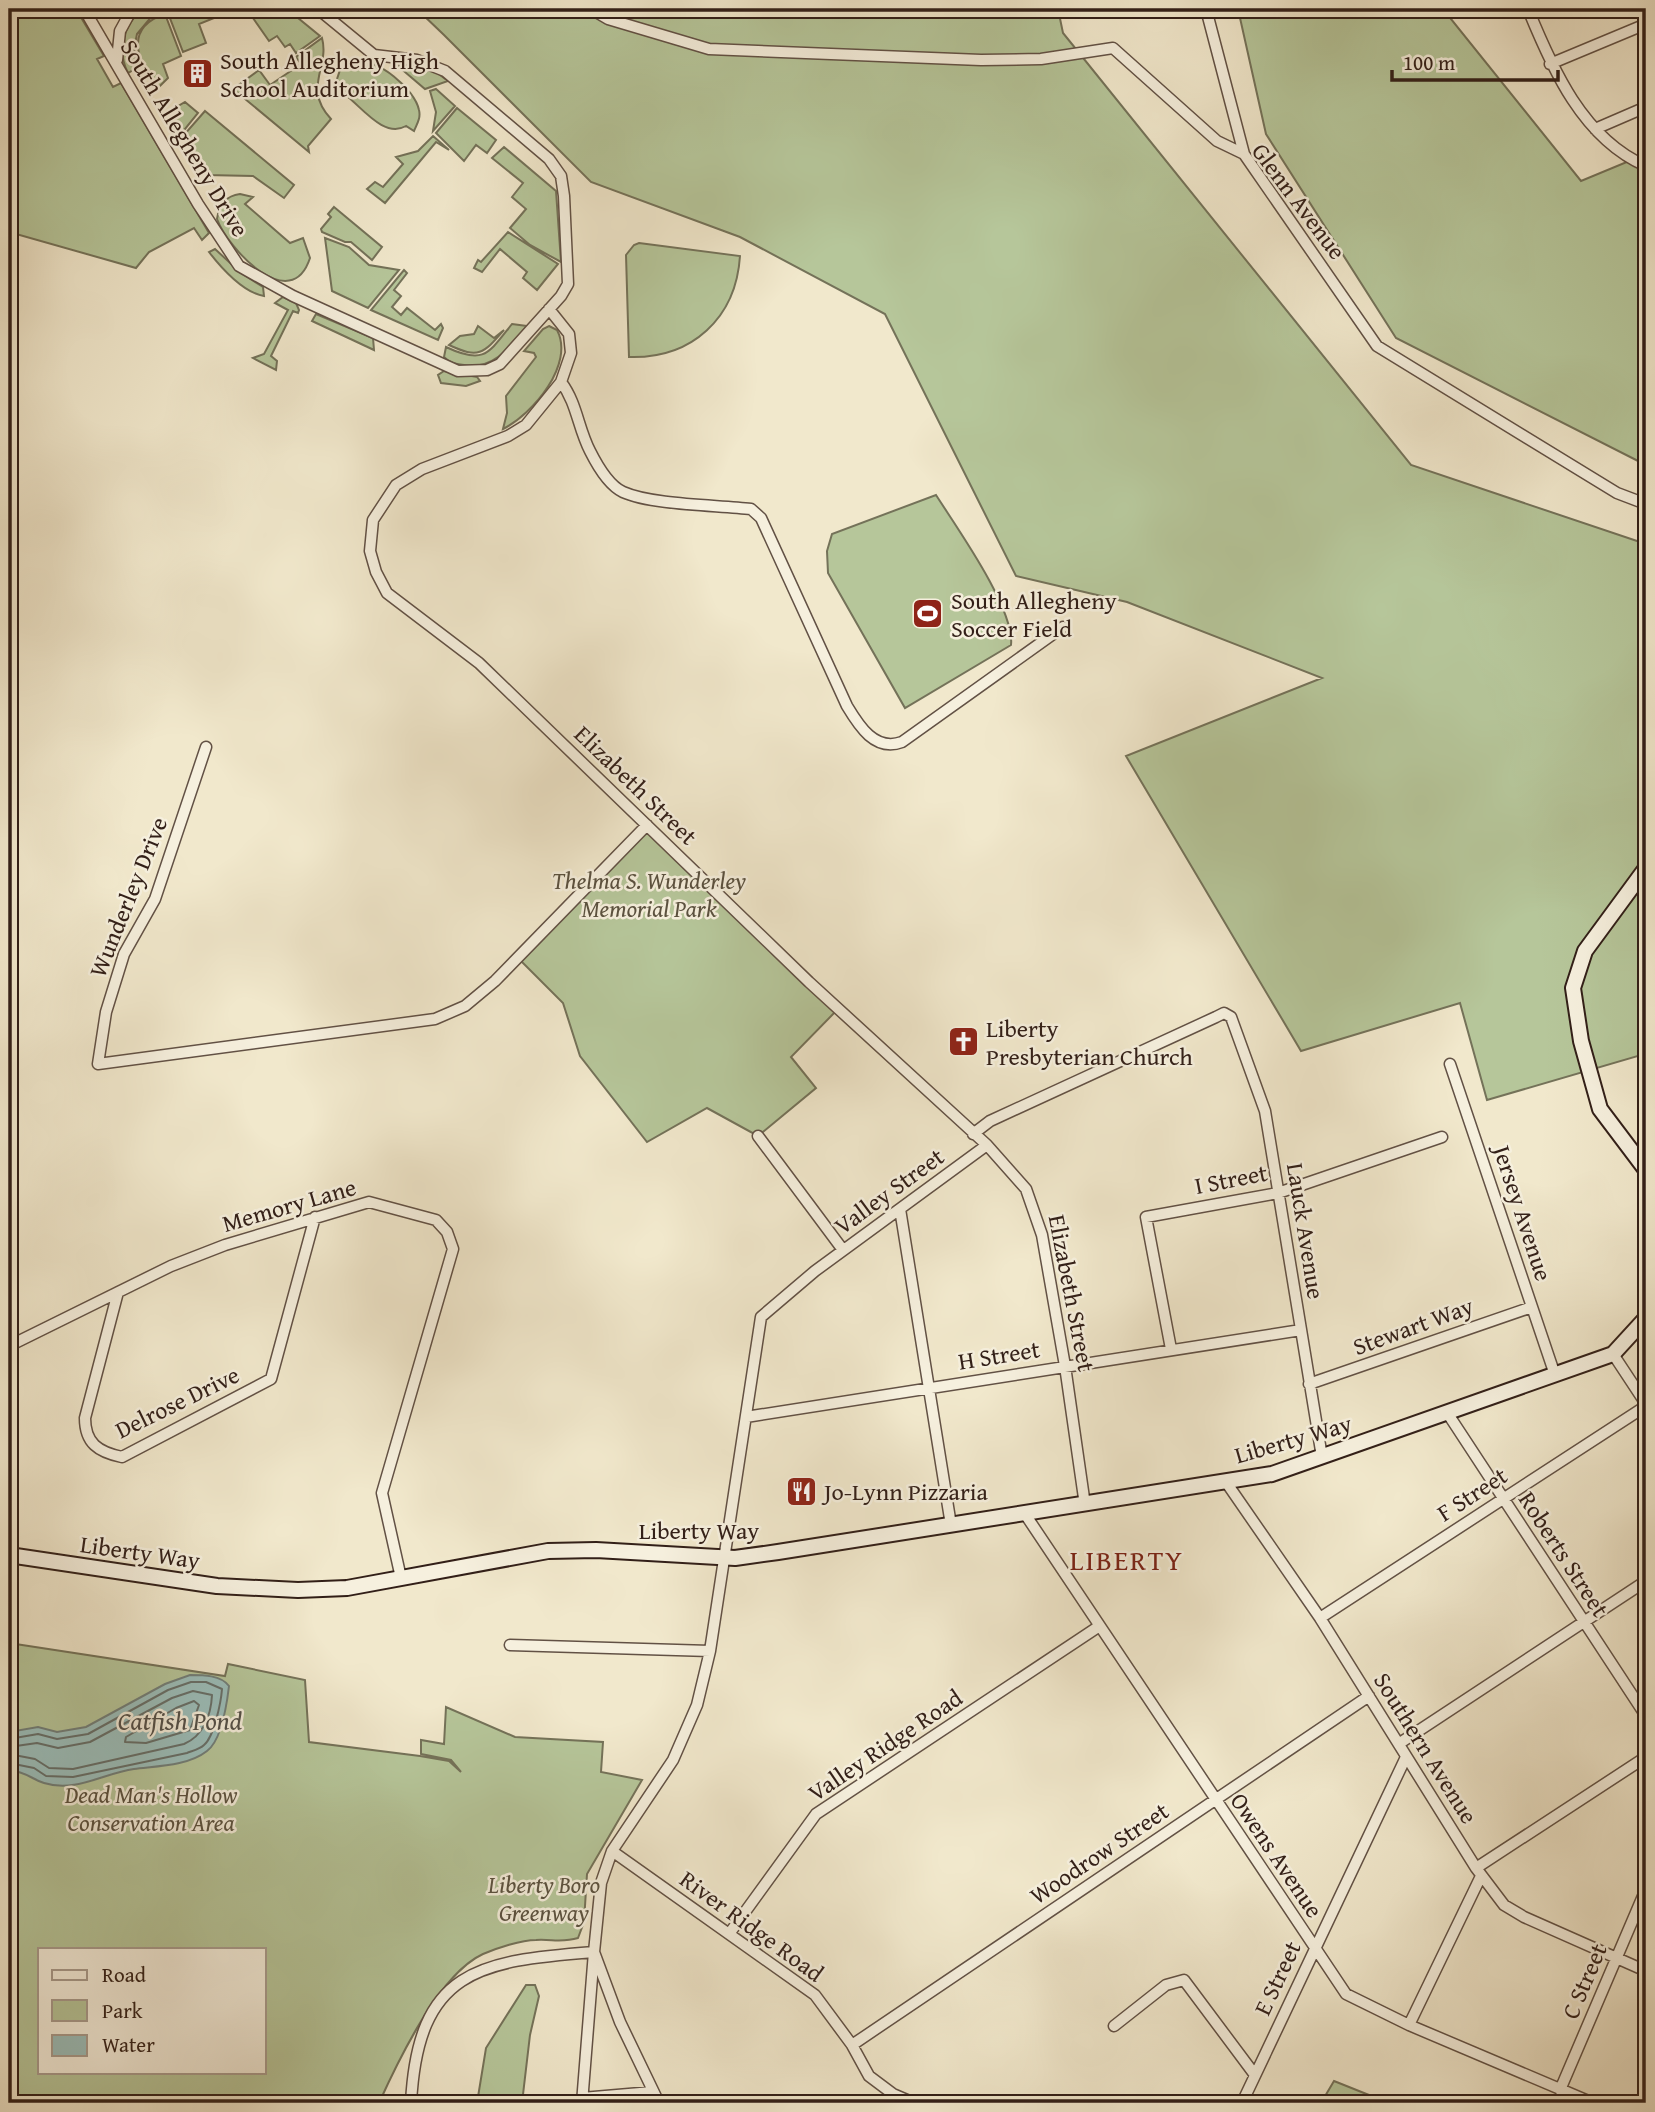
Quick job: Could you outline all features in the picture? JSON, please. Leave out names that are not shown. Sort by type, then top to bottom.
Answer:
[{"type":"street","name":"South Allegheny Drive","points":[[84,9],[225,247],[239,266],[268,284],[458,371],[487,370],[500,364],[568,284],[561,176],[549,159],[445,71],[417,60],[374,55],[318,9]]},
{"type":"street","name":"South Allegheny Drive","points":[[93,9],[105,12],[122,9]]},
{"type":"street","points":[[117,65],[120,31],[132,9]]},
{"type":"street","name":"Glenn Avenue","points":[[591,9],[608,19],[709,49],[981,60],[1041,59],[1113,48],[1217,141],[1244,154],[1377,346],[1617,493],[1646,504]]},
{"type":"street","points":[[1206,9],[1244,154]]},
{"type":"street","points":[[1528,9],[1550,64],[1595,128],[1625,156],[1646,166]]},
{"type":"street","points":[[1550,64],[1646,24]]},
{"type":"street","points":[[1595,128],[1646,107]]},
{"type":"street","points":[[549,309],[569,334],[571,353],[568,371],[561,382],[572,396],[588,447],[601,472],[622,492],[751,509],[761,518],[847,706],[860,728],[879,743],[892,746],[902,742],[1063,627]]},
{"type":"street","name":"Elizabeth Street","points":[[561,382],[526,425],[508,436],[422,469],[397,485],[373,520],[370,551],[376,572],[387,593],[479,663],[808,982],[987,1145],[1014,1174],[1033,1205],[1065,1366],[1085,1505]]},
{"type":"street","name":"Wunderley Drive","points":[[206,747],[155,899],[124,954],[106,1012],[98,1064],[435,1019],[465,1006],[495,981],[647,825]]},
{"type":"street","points":[[1646,868],[1585,951],[1573,988],[1581,1041],[1600,1109],[1646,1170]]},
{"type":"street","name":"Lauck Avenue","points":[[973,1134],[990,1121],[1224,1013],[1231,1017],[1265,1111],[1322,1457]]},
{"type":"street","name":"Jersey Avenue","points":[[1450,1064],[1555,1375]]},
{"type":"street","points":[[758,1136],[843,1250]]},
{"type":"street","name":"I Street","points":[[1171,1349],[1146,1217],[1278,1193],[1442,1137]]},
{"type":"street","name":"Valley Street","points":[[582,2101],[601,1883],[612,1851],[673,1760],[697,1705],[710,1651],[761,1317],[815,1271],[987,1145]]},
{"type":"street","name":"Memory Lane","points":[[9,1346],[171,1266],[225,1245],[314,1217],[369,1202],[379,1202],[436,1220],[447,1231],[453,1249],[383,1493],[401,1578]]},
{"type":"street","points":[[900,1209],[951,1525]]},
{"type":"street","name":"Delrose Drive","points":[[118,1292],[85,1418],[85,1429],[94,1446],[106,1454],[122,1457],[271,1379],[314,1217]]},
{"type":"street","name":"Stewart Way","points":[[1309,1384],[1532,1307]]},
{"type":"street","name":"Liberty Way","points":[[9,1555],[174,1580],[264,1590],[347,1588],[523,1555],[570,1550],[724,1558],[1085,1505],[1272,1474],[1614,1354],[1646,1318]]},
{"type":"street","name":"H Street","points":[[746,1417],[1301,1330]]},
{"type":"street","points":[[1614,1354],[1646,1405]]},
{"type":"street","name":"F Street","points":[[1320,1618],[1646,1405]]},
{"type":"street","name":"Roberts Street","points":[[1448,1414],[1646,1716]]},
{"type":"street","name":"Southern Avenue","points":[[1226,1482],[1320,1618],[1479,1872],[1504,1905],[1646,1971]]},
{"type":"street","name":"Owens Avenue","points":[[1025,1514],[1098,1627],[1346,1994],[1409,2025],[1593,2103]]},
{"type":"street","points":[[1400,1743],[1646,1581]]},
{"type":"street","name":"Valley Ridge Road","points":[[729,1934],[816,1814],[1098,1627]]},
{"type":"street","points":[[510,1645],[710,1651]]},
{"type":"street","name":"Woodrow Street","points":[[852,2045],[1369,1696]]},
{"type":"street","name":"E Street","points":[[1242,2103],[1314,1946],[1406,1757]]},
{"type":"street","points":[[1409,2025],[1479,1872],[1646,1757]]},
{"type":"street","name":"River Ridge Road","points":[[612,1851],[815,1994],[852,2045],[869,2076],[892,2095],[914,2103]]},
{"type":"street","name":"C Street","points":[[1560,2090],[1646,1889]]},
{"type":"street","points":[[411,2103],[413,2065],[425,2022],[450,1990],[467,1975],[527,1957],[594,1952],[620,2022],[659,2103]]},
{"type":"street","points":[[1114,2026],[1166,1985],[1184,1980],[1255,2075]]},
{"type":"street","points":[[582,2101],[652,2092]]},
{"type":"green space","points":[[9,9],[76,9],[104,56],[97,59],[113,87],[121,83],[209,233],[202,240],[194,228],[149,252],[136,268],[9,232]]},
{"type":"green space","points":[[142,9],[158,9],[137,34],[134,49],[138,67],[128,73],[122,47],[126,30]]},
{"type":"green space","points":[[179,9],[214,9],[219,16],[199,24],[206,43],[183,52],[168,13]]},
{"type":"green space","points":[[266,9],[287,9],[320,36],[296,53],[290,44],[285,47],[277,36],[269,41],[253,18]]},
{"type":"green space","points":[[409,9],[1058,9],[1063,33],[1411,465],[1646,544],[1646,1045],[1638,1056],[1487,1100],[1460,1003],[1301,1051],[1126,756],[1322,678],[1127,602],[1016,576],[885,314],[740,237],[591,182],[421,13]]},
{"type":"green space","points":[[1238,9],[1443,9],[1581,181],[1646,154],[1646,465],[1396,338],[1266,134]]},
{"type":"green space","points":[[165,14],[181,56],[163,64],[168,78],[156,90],[140,57],[139,37],[143,28],[152,20]]},
{"type":"green space","points":[[322,38],[323,59],[318,97],[331,119],[308,146],[309,152],[233,89],[259,70],[270,85],[301,64],[296,57]]},
{"type":"green space","points":[[356,61],[374,64],[403,84],[416,102],[419,113],[414,131],[406,126],[398,129],[383,126],[348,97],[338,97],[336,82],[340,70]]},
{"type":"green space","points":[[400,63],[436,72],[448,81],[425,89],[399,67]]},
{"type":"green space","points":[[436,89],[455,106],[433,131],[436,112],[430,91]]},
{"type":"green space","points":[[185,102],[198,113],[181,134],[168,112]]},
{"type":"green space","points":[[457,108],[496,140],[487,153],[476,145],[464,161],[436,133]]},
{"type":"green space","points":[[205,111],[294,185],[284,198],[253,176],[206,175],[183,136]]},
{"type":"green space","points":[[433,136],[449,150],[436,142],[385,203],[367,189],[375,182],[383,187],[403,164],[396,157],[418,151]]},
{"type":"green space","points":[[504,147],[556,191],[561,262],[530,245],[510,228],[526,209],[512,197],[523,183],[492,158]]},
{"type":"green space","points":[[240,194],[253,197],[245,204],[290,243],[303,238],[310,258],[301,274],[289,281],[275,279],[260,272],[233,246],[217,219],[224,202]]},
{"type":"green space","points":[[334,207],[382,247],[372,260],[351,242],[322,232],[321,229],[331,217],[328,214]]},
{"type":"green space","points":[[508,232],[558,264],[537,290],[523,278],[527,272],[500,249],[482,272],[474,268],[478,260],[481,262]]},
{"type":"green space","points":[[325,238],[349,247],[369,265],[399,270],[368,308],[332,291]]},
{"type":"green space","points":[[639,243],[740,256],[737,278],[730,298],[720,316],[707,330],[672,351],[652,356],[629,357],[626,255]]},
{"type":"green space","points":[[215,249],[241,273],[263,287],[264,296],[249,290],[227,273],[209,252]]},
{"type":"green space","points":[[404,270],[407,273],[394,290],[401,296],[392,307],[401,315],[407,308],[435,330],[441,324],[443,328],[438,340],[371,310]]},
{"type":"green space","points":[[283,297],[296,303],[299,310],[298,313],[293,311],[271,356],[277,361],[276,370],[253,358],[264,354],[288,310],[275,303]]},
{"type":"green space","points":[[316,314],[373,338],[374,350],[312,321]]},
{"type":"green space","points":[[512,324],[527,326],[508,349],[493,360],[475,366],[455,364],[444,357],[446,347],[469,355],[484,354]]},
{"type":"green space","points":[[478,326],[494,338],[504,330],[480,352],[467,352],[449,345],[460,336],[474,334]]},
{"type":"green space","points":[[549,326],[557,330],[561,343],[556,372],[548,387],[527,412],[503,429],[507,413],[506,396],[536,357],[534,353],[524,351],[543,329]]},
{"type":"green space","points":[[444,371],[477,377],[480,381],[466,386],[441,383],[438,375]]},
{"type":"green space","name":"South Allegheny Soccer Field","points":[[936,495],[995,590],[1010,630],[1011,645],[905,708],[828,573],[827,551],[832,534]]},
{"type":"green space","name":"Thelma S. Wunderley Memorial Park","points":[[647,825],[838,1009],[791,1057],[816,1088],[758,1136],[707,1108],[647,1142],[580,1056],[563,1003],[518,958]]},
{"type":"green space","name":"Dead Man's Hollow Conservation Area","points":[[9,1643],[225,1676],[228,1664],[305,1680],[309,1742],[449,1761],[461,1772],[451,1760],[421,1754],[421,1740],[444,1744],[446,1707],[515,1737],[603,1742],[601,1772],[642,1780],[587,1874],[584,1922],[578,1938],[516,1943],[483,1954],[467,1964],[451,1980],[422,2020],[379,2103],[9,2103]]},
{"type":"green space","points":[[526,1985],[535,1985],[539,1996],[530,2035],[522,2103],[477,2103],[486,2048]]},
{"type":"green space","points":[[1334,2081],[1389,2103],[1321,2103]]},
{"type":"water","name":"Catfish Pond","points":[[190,1675],[217,1678],[229,1686],[223,1721],[216,1739],[207,1751],[199,1756],[172,1764],[123,1771],[67,1786],[44,1783],[9,1770],[9,1732],[38,1727],[57,1732],[86,1727],[165,1684]]},
{"type":"place","name":"South Allegheny High School Auditorium","points":[[197,74]]},
{"type":"place","name":"South Allegheny Soccer Field","points":[[928,614]]},
{"type":"place","name":"Liberty Presbyterian Church","points":[[963,1042]]},
{"type":"place","name":"Jo-Lynn Pizzaria","points":[[801,1491]]},
{"type":"district","name":"LIBERTY","points":[[1127,1559]]},
{"type":"park label","name":"Liberty Boro Greenway","points":[[544,1898]]}]
